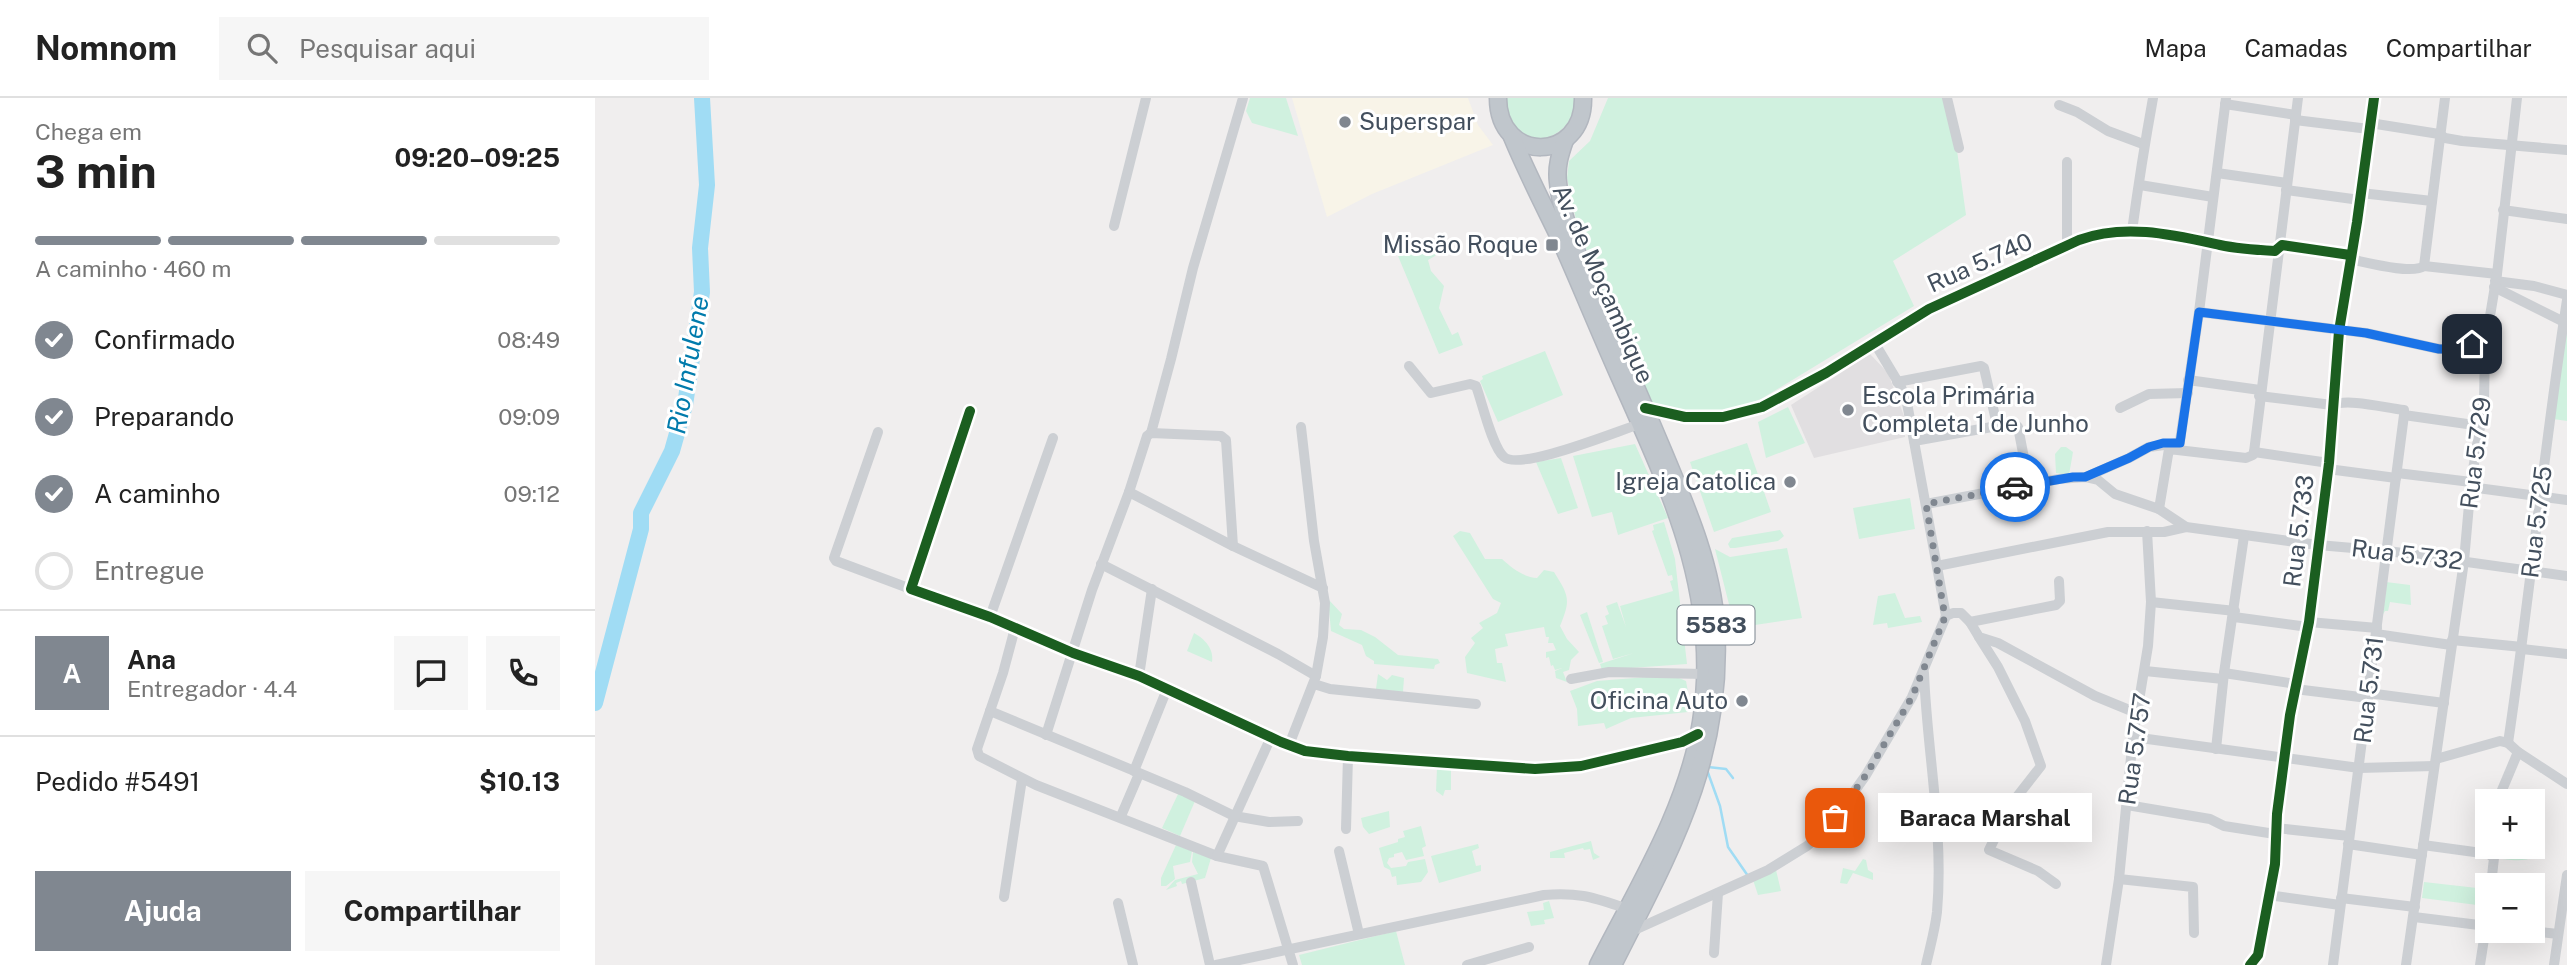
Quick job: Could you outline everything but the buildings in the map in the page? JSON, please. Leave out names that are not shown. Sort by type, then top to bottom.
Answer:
[{"type":"highway","name":"Av. de Moçambique","points":[[1498,98],[1500,119],[1512,137],[1560,239],[1640,424],[1689,550],[1699,588],[1704,626],[1698,734],[1687,778],[1669,823],[1598,965]]},
{"type":"highway","name":"Av. de Moçambique","points":[[1583,98],[1580,122],[1565,140],[1559,159],[1557,181],[1563,207],[1585,272],[1690,517],[1711,586],[1716,623],[1715,701],[1698,780],[1680,828],[1613,965]]},
{"type":"highway","points":[[1512,137],[1538,148],[1565,140]]},
{"type":"street","points":[[1114,226],[1146,98]]},
{"type":"street","points":[[1046,734],[1101,564],[1147,436],[1151,433],[1193,268],[1243,98]]},
{"type":"street","points":[[1947,98],[1959,148]]},
{"type":"street","points":[[2132,231],[2152,98]]},
{"type":"street","points":[[1926,504],[2029,484],[2085,477],[2163,443],[2246,458],[2253,455],[2298,98]]},
{"type":"street","name":"Rua 5.733","points":[[2251,964],[2258,955],[2275,864],[2275,831],[2284,757],[2308,624],[2329,466],[2339,331],[2374,98]]},
{"type":"street","points":[[2424,266],[2445,98]]},
{"type":"street","name":"Rua 5.729","points":[[2406,965],[2464,561],[2471,484],[2481,426],[2485,346],[2517,98]]},
{"type":"street","points":[[2179,446],[2199,312],[2225,101],[2296,117],[2439,134],[2445,138],[2472,142],[2567,150]]},
{"type":"street","points":[[2059,105],[2077,112],[2108,131],[2143,144]]},
{"type":"street","points":[[2067,162],[2067,245]]},
{"type":"street","points":[[2217,173],[2287,187],[2432,201]]},
{"type":"street","points":[[2140,185],[2213,197]]},
{"type":"street","points":[[2503,210],[2567,219]]},
{"type":"street","name":"Rua 5.740","points":[[1645,408],[1685,417],[1724,417],[1762,407],[1816,379],[1930,309],[2067,245],[2103,232],[2132,231],[2275,251],[2282,246],[2407,269],[2419,270],[2424,266],[2495,281],[2535,286],[2567,298]]},
{"type":"street","points":[[2495,281],[2564,322]]},
{"type":"street","name":"Rua 5.725","points":[[2508,743],[2567,298]]},
{"type":"street","points":[[2199,312],[2366,333],[2439,349],[2456,349],[2472,344],[2485,346]]},
{"type":"street","points":[[1629,932],[1777,865],[1807,846],[1829,827],[1866,775],[1912,697],[1945,617],[1907,403],[1874,342]]},
{"type":"street","points":[[1409,366],[1431,393],[1470,384],[1476,386],[1498,451],[1511,461],[1559,452],[1640,424]]},
{"type":"street","points":[[1897,382],[1981,366],[1985,368],[1997,425]]},
{"type":"street","points":[[2188,380],[2332,405],[2339,402],[2404,410],[2404,415],[2481,426]]},
{"type":"street","points":[[2120,408],[2149,394],[2188,393]]},
{"type":"street","points":[[911,589],[970,411]]},
{"type":"street","name":"Rua 5.731","points":[[2333,965],[2404,415]]},
{"type":"street","points":[[1914,441],[1997,425],[2016,424],[2029,484]]},
{"type":"street","points":[[1289,745],[1315,680],[1324,637],[1325,603],[1314,541],[1301,427]]},
{"type":"street","points":[[878,432],[834,558],[836,561],[990,617],[1073,653],[1139,676],[1305,751],[1348,757],[1535,769],[1560,768],[1611,760],[1682,742],[1698,734]]},
{"type":"street","points":[[1151,433],[1221,436],[1226,440],[1233,546]]},
{"type":"street","points":[[990,617],[1053,438]]},
{"type":"street","points":[[2163,512],[2167,454],[2169,449],[2179,446]]},
{"type":"street","points":[[2254,452],[2329,466],[2567,499]]},
{"type":"street","name":"Rua 5.732","points":[[2085,477],[2098,480],[2115,494],[2163,512],[2186,527],[2567,576]]},
{"type":"street","points":[[1129,492],[1233,546],[1323,588]]},
{"type":"street","points":[[1937,566],[2108,532],[2164,532],[2186,527]]},
{"type":"street","name":"Rua 5.757","points":[[2106,965],[2119,879],[2133,737],[2145,671],[2151,602],[2147,531]]},
{"type":"street","points":[[2216,749],[2223,676],[2244,536]]},
{"type":"street","points":[[1101,564],[1152,589],[1315,680],[1344,690],[1476,704]]},
{"type":"street","points":[[1970,622],[2056,605],[2060,601],[2059,581]]},
{"type":"street","points":[[1139,676],[1152,589]]},
{"type":"street","points":[[2151,602],[2308,624],[2567,654]]},
{"type":"street","points":[[1945,617],[1961,613],[1970,622],[1998,667],[2025,721],[2041,766],[2012,803],[1989,850],[2038,872],[2056,884]]},
{"type":"street","points":[[1015,628],[977,749],[979,756],[1021,779],[1121,816],[1217,856],[1262,866],[1293,965]]},
{"type":"street","points":[[1979,637],[1998,643],[2095,696],[2139,714]]},
{"type":"street","points":[[1924,668],[1937,832],[1937,912],[1926,965]]},
{"type":"street","points":[[2145,671],[2223,676],[2368,696],[2444,703]]},
{"type":"street","points":[[1571,679],[1609,672],[1703,674]]},
{"type":"street","points":[[1121,816],[1167,689]]},
{"type":"street","points":[[990,711],[1234,816],[1269,821],[1298,821]]},
{"type":"street","points":[[1217,856],[1271,737]]},
{"type":"street","points":[[2133,737],[2359,768],[2435,762],[2493,741],[2508,743],[2567,784]]},
{"type":"street","points":[[2502,789],[2518,752]]},
{"type":"street","points":[[1346,829],[1348,757]]},
{"type":"street","points":[[1004,897],[1021,779]]},
{"type":"street","points":[[2127,805],[2210,819],[2224,826],[2423,850],[2489,854],[2494,858],[2492,873]]},
{"type":"street","points":[[1339,852],[1359,934]]},
{"type":"street","points":[[2554,965],[2567,875]]},
{"type":"street","points":[[2119,879],[2193,887],[2194,933]]},
{"type":"street","points":[[1191,882],[1210,965]]},
{"type":"street","points":[[1216,965],[1544,895],[1571,892],[1628,909]]},
{"type":"street","points":[[1714,953],[1718,893]]},
{"type":"street","points":[[2268,895],[2341,901],[2475,924]]},
{"type":"street","points":[[1118,903],[1133,965]]},
{"type":"street","points":[[2480,965],[2483,943]]},
{"type":"street","points":[[1467,965],[1529,947]]},
{"type":"street","points":[[2251,964],[2264,965]]},
{"type":"shaded area","points":[[1292,98],[1468,98],[1478,125],[1493,145],[1372,194],[1327,217]]},
{"type":"shaded area","name":"Escola Primária Completa 1 de Junho","points":[[1870,354],[1888,373],[1904,416],[1905,437],[1814,458],[1791,405]]},
{"type":"green space","points":[[1250,98],[1286,98],[1298,136],[1252,123],[1246,111]]},
{"type":"green space","points":[[1504,98],[1574,98],[1573,113],[1558,133],[1547,138],[1524,137],[1514,130],[1507,120]]},
{"type":"green space","points":[[1608,98],[1945,98],[1955,136],[1966,215],[1893,261],[1914,306],[1761,399],[1723,413],[1685,414],[1650,405],[1578,229],[1567,178],[1569,161],[1590,141]]},
{"type":"green space","points":[[1443,245],[1435,256],[1428,260],[1431,271],[1444,286],[1439,308],[1452,335],[1458,332],[1463,345],[1439,354],[1398,256]]},
{"type":"green space","points":[[2567,319],[2567,421],[2553,419]]},
{"type":"green space","points":[[1545,351],[1563,395],[1498,422],[1480,381],[1482,376]]},
{"type":"green space","points":[[1788,407],[1805,443],[1766,458],[1758,422]]},
{"type":"green space","points":[[1747,443],[1771,512],[1714,532],[1690,462]]},
{"type":"green space","points":[[1635,444],[1668,518],[1618,535],[1612,512],[1592,517],[1573,456]]},
{"type":"green space","points":[[2061,447],[2073,452],[2069,475],[2056,473],[2055,454]]},
{"type":"green space","points":[[1561,458],[1578,508],[1558,514],[1536,462]]},
{"type":"green space","points":[[1910,498],[1915,529],[1859,539],[1853,508]]},
{"type":"green space","points":[[1664,522],[1675,559],[1687,664],[1602,670],[1600,664],[1634,653],[1613,659],[1602,626],[1608,624],[1606,606],[1617,602],[1626,627],[1620,606],[1673,591],[1670,581],[1673,580],[1672,575],[1668,576],[1652,531],[1653,525]]},
{"type":"green space","points":[[1780,530],[1784,536],[1778,541],[1735,548],[1730,548],[1728,544],[1732,538]]},
{"type":"green space","points":[[1460,531],[1470,533],[1485,559],[1502,559],[1518,572],[1537,578],[1544,570],[1554,572],[1567,598],[1560,626],[1579,652],[1571,660],[1569,670],[1563,672],[1567,682],[1556,678],[1555,671],[1562,668],[1555,670],[1549,657],[1546,658],[1546,652],[1556,650],[1553,643],[1548,643],[1549,637],[1546,637],[1544,627],[1505,634],[1508,646],[1495,649],[1497,663],[1502,663],[1506,682],[1467,673],[1465,657],[1475,643],[1471,638],[1483,628],[1479,623],[1497,613],[1501,603],[1493,599],[1453,536]]},
{"type":"green space","points":[[1787,548],[1802,618],[1735,628],[1715,549],[1730,557]]},
{"type":"green space","points":[[2386,582],[2410,585],[2411,605],[2390,602],[2388,611],[2382,616]]},
{"type":"green space","points":[[1895,593],[1905,618],[1920,616],[1922,622],[1888,628],[1887,623],[1873,625],[1878,596]]},
{"type":"green space","points":[[1328,599],[1342,614],[1339,625],[1344,629],[1361,630],[1398,655],[1438,659],[1440,663],[1435,665],[1434,669],[1374,664],[1374,661],[1366,656],[1362,645],[1331,631]]},
{"type":"green space","points":[[1587,612],[1603,662],[1599,663],[1580,615]]},
{"type":"green space","points":[[1194,633],[1208,645],[1212,662],[1187,651]]},
{"type":"green space","points":[[1378,674],[1387,680],[1392,675],[1404,678],[1403,692],[1376,689]]},
{"type":"green space","points":[[1672,675],[1686,681],[1690,703],[1688,712],[1631,718],[1606,729],[1604,723],[1578,726],[1577,709],[1570,691],[1597,681]]},
{"type":"green space","points":[[1437,768],[1451,769],[1451,790],[1445,790],[1443,796],[1436,791]]},
{"type":"green space","points":[[1179,792],[1195,801],[1180,836],[1162,828]]},
{"type":"green space","points":[[1389,811],[1390,827],[1369,834],[1363,827],[1361,818]]},
{"type":"green space","points":[[1421,826],[1426,846],[1422,848],[1424,856],[1406,860],[1402,852],[1394,854],[1387,863],[1391,868],[1425,859],[1428,872],[1421,882],[1397,885],[1396,876],[1392,877],[1390,870],[1384,867],[1379,848],[1398,842],[1398,839],[1405,837],[1403,831]]},
{"type":"green space","points":[[1591,841],[1594,853],[1600,857],[1593,860],[1590,849],[1583,848],[1564,853],[1565,858],[1550,858],[1550,852]]},
{"type":"green space","points":[[1478,844],[1479,848],[1472,851],[1476,866],[1481,865],[1481,871],[1439,883],[1431,856]]},
{"type":"green space","points":[[1176,845],[1192,851],[1190,862],[1173,866],[1175,879],[1166,886],[1161,886],[1161,878]]},
{"type":"green space","points":[[1193,852],[1211,858],[1205,878],[1182,884],[1181,881],[1176,883],[1177,886],[1166,890],[1175,880],[1198,874],[1192,862]]},
{"type":"green space","points":[[1863,859],[1866,860],[1868,870],[1873,873],[1873,880],[1853,873],[1847,884],[1840,883],[1843,868],[1855,871]]},
{"type":"green space","points":[[1776,870],[1781,891],[1758,895],[1753,880]]},
{"type":"green space","points":[[2424,882],[2475,888],[2475,905],[2422,898]]},
{"type":"green space","points":[[1549,901],[1554,918],[1544,920],[1545,924],[1531,926],[1527,912],[1544,910],[1543,903]]},
{"type":"green space","points":[[1396,931],[1405,965],[1302,965],[1299,955]]},
{"type":"waterway","name":"Rio Infulene","points":[[595,703],[641,529],[641,513],[672,451],[685,405],[702,292],[700,248],[707,185],[702,98]]},
{"type":"waterway","points":[[1709,764],[1715,737]]},
{"type":"waterway","points":[[1708,767],[1726,769],[1733,778]]},
{"type":"waterway","points":[[1707,770],[1720,806],[1728,847],[1748,876]]},
{"type":"cycle path","points":[[2250,965],[2258,955],[2275,864],[2277,814],[2290,715],[2309,622],[2329,463],[2339,331],[2374,98]]},
{"type":"cycle path","points":[[1645,408],[1685,417],[1723,417],[1762,407],[1826,373],[1929,309],[2079,240],[2096,235],[2149,232],[2240,248],[2275,251],[2282,245],[2350,255]]},
{"type":"cycle path","points":[[970,411],[911,589],[1139,676],[1305,751],[1535,769],[1581,766],[1682,742],[1698,734]]},
{"type":"way so far","points":[[1835,818],[1866,775],[1912,697],[1945,617],[1926,504],[2015,487]]},
{"type":"place","name":"Superspar","points":[[1345,122]]},
{"type":"place","name":"Missão Roque","points":[[1552,245]]},
{"type":"place","name":"Escola Primária Completa 1 de Junho","points":[[1848,410]]},
{"type":"place","name":"Igreja Catolica","points":[[1790,482]]},
{"type":"place","name":"Oficina Auto","points":[[1742,701]]},
{"type":"place","name":"Baraca Marshal","points":[[1835,818]]},
{"type":"route","points":[[2015,487],[2085,477],[2156,444],[2180,443],[2199,312],[2366,333],[2439,349],[2456,349],[2472,344]]}]
